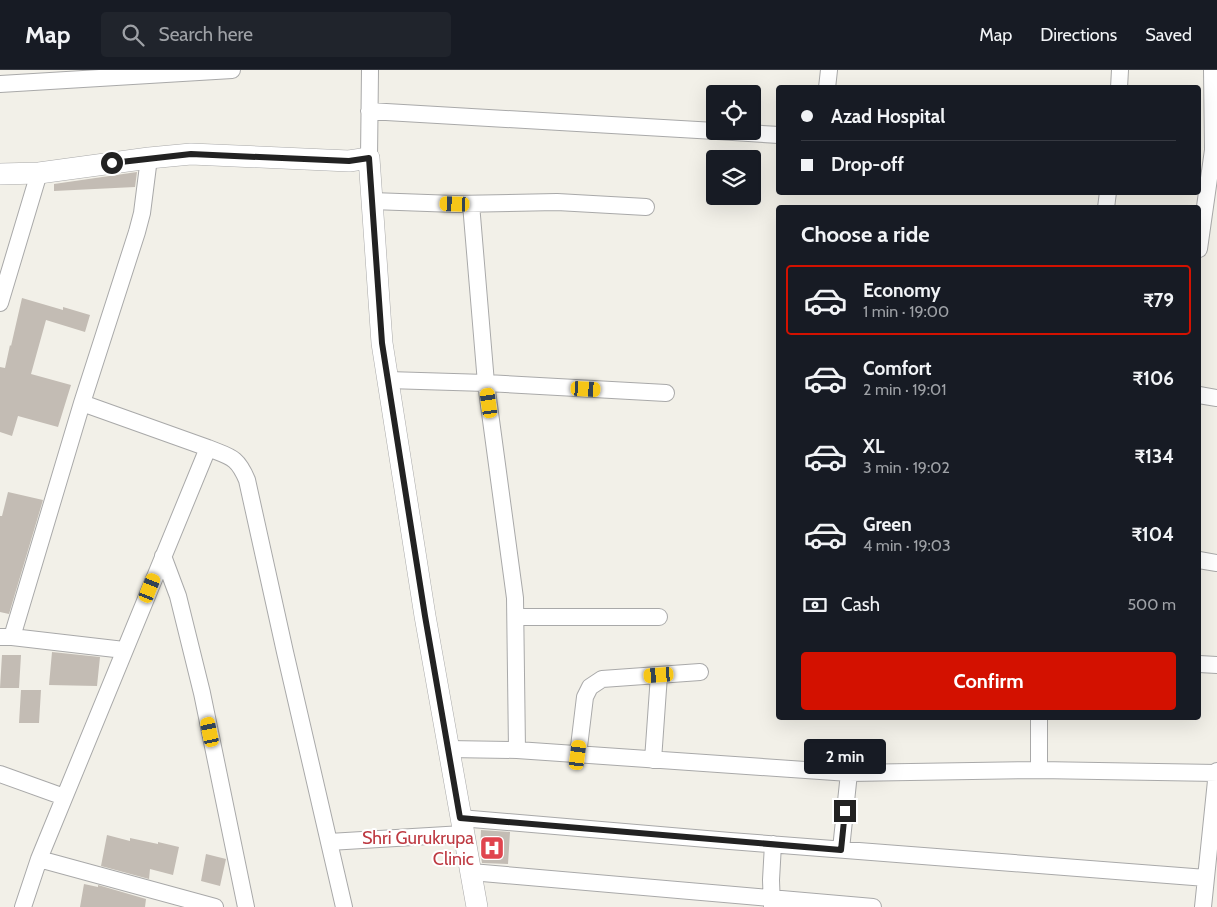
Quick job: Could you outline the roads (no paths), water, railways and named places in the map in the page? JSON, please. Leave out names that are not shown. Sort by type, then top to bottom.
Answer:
[{"type":"street","points":[[0,84],[63,75],[221,70]]},
{"type":"street","points":[[370,70],[369,158],[382,343],[425,616],[477,907]]},
{"type":"street","points":[[827,85],[829,70]]},
{"type":"street","points":[[1119,85],[1120,70]]},
{"type":"street","points":[[1201,231],[1210,150],[1212,70]]},
{"type":"street","points":[[369,111],[706,130]]},
{"type":"street","points":[[761,134],[776,135]]},
{"type":"street","points":[[0,174],[39,173],[191,154],[349,161],[369,158]]},
{"type":"street","points":[[124,650],[6,637],[137,232],[142,213],[149,158]]},
{"type":"street","points":[[0,303],[39,173]]},
{"type":"street","points":[[372,201],[471,204],[557,202],[646,207]]},
{"type":"street","points":[[471,204],[486,383],[515,598],[517,750]]},
{"type":"street","points":[[388,380],[486,383],[666,393]]},
{"type":"street","points":[[1201,395],[1217,398]]},
{"type":"street","points":[[82,403],[208,448],[233,458],[241,466],[247,480],[344,907]]},
{"type":"street","points":[[23,907],[39,859],[208,448]]},
{"type":"street","points":[[163,556],[178,596],[202,693],[246,907]]},
{"type":"street","points":[[1201,560],[1217,563]]},
{"type":"street","points":[[516,617],[659,617]]},
{"type":"street","points":[[1201,664],[1217,665]]},
{"type":"street","points":[[578,755],[585,697],[590,687],[602,679],[700,672]]},
{"type":"street","points":[[653,760],[659,675]]},
{"type":"street","points":[[1039,720],[1039,770]]},
{"type":"street","points":[[448,749],[517,750],[849,773],[1039,770],[1217,772],[1206,878],[1208,901]]},
{"type":"street","points":[[841,850],[849,773]]},
{"type":"street","points":[[0,774],[64,798]]},
{"type":"street","points":[[329,842],[462,826],[773,844],[1206,878]]},
{"type":"street","points":[[772,903],[773,844]]},
{"type":"street","points":[[39,859],[214,907]]},
{"type":"street","points":[[471,872],[772,903],[873,907]]},
{"type":"place","name":"Shri Gurukrupa Clinic","points":[[492,848]]}]
